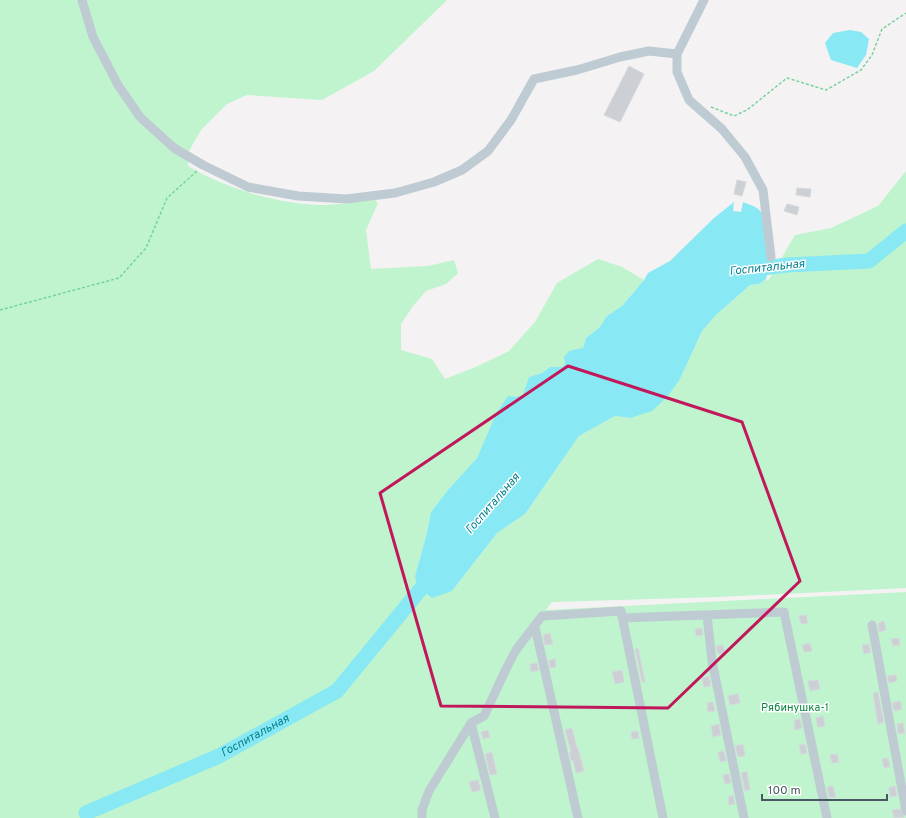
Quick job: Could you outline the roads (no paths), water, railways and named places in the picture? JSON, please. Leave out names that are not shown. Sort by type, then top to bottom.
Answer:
[{"type":"street","points":[[82,0],[93,37],[118,85],[140,117],[174,148],[203,165],[248,187],[298,196],[346,199],[395,193],[434,182],[462,170],[488,150],[511,120],[534,79],[577,70],[620,57],[649,51],[677,54]]},
{"type":"street","points":[[704,0],[677,54],[677,72],[689,100],[722,129],[745,157],[763,190],[771,257]]},
{"type":"street","points":[[422,818],[422,810],[429,791],[471,723],[484,716],[513,656],[542,616],[621,611],[663,818]]},
{"type":"street","points":[[622,618],[784,612],[827,818]]},
{"type":"street","points":[[707,615],[712,661],[744,818]]},
{"type":"street","points":[[872,625],[906,811]]},
{"type":"street","points":[[535,627],[578,818]]},
{"type":"street","points":[[471,723],[495,818]]},
{"type":"water","points":[[850,30],[861,32],[869,39],[866,55],[857,68],[831,60],[825,43],[833,33]]},
{"type":"water","points":[[734,202],[733,211],[741,212],[743,202],[756,207],[762,213],[769,268],[766,279],[759,284],[750,285],[716,315],[702,331],[680,379],[667,397],[652,411],[630,418],[615,416],[579,436],[525,514],[497,533],[452,591],[432,598],[417,586],[415,576],[427,533],[431,512],[448,490],[477,458],[497,412],[508,396],[515,397],[523,395],[529,377],[542,373],[550,367],[562,367],[565,364],[564,357],[569,351],[583,348],[586,338],[599,328],[607,316],[622,306],[648,273],[670,261],[714,218]]},
{"type":"waterway","name":"Госпитальная","points":[[748,270],[787,265],[869,261],[906,231]]},
{"type":"waterway","name":"Госпитальная","points":[[86,813],[219,756],[337,691],[433,574]]},
{"type":"park label","name":"Рябинушка-1","points":[[795,708]]}]
